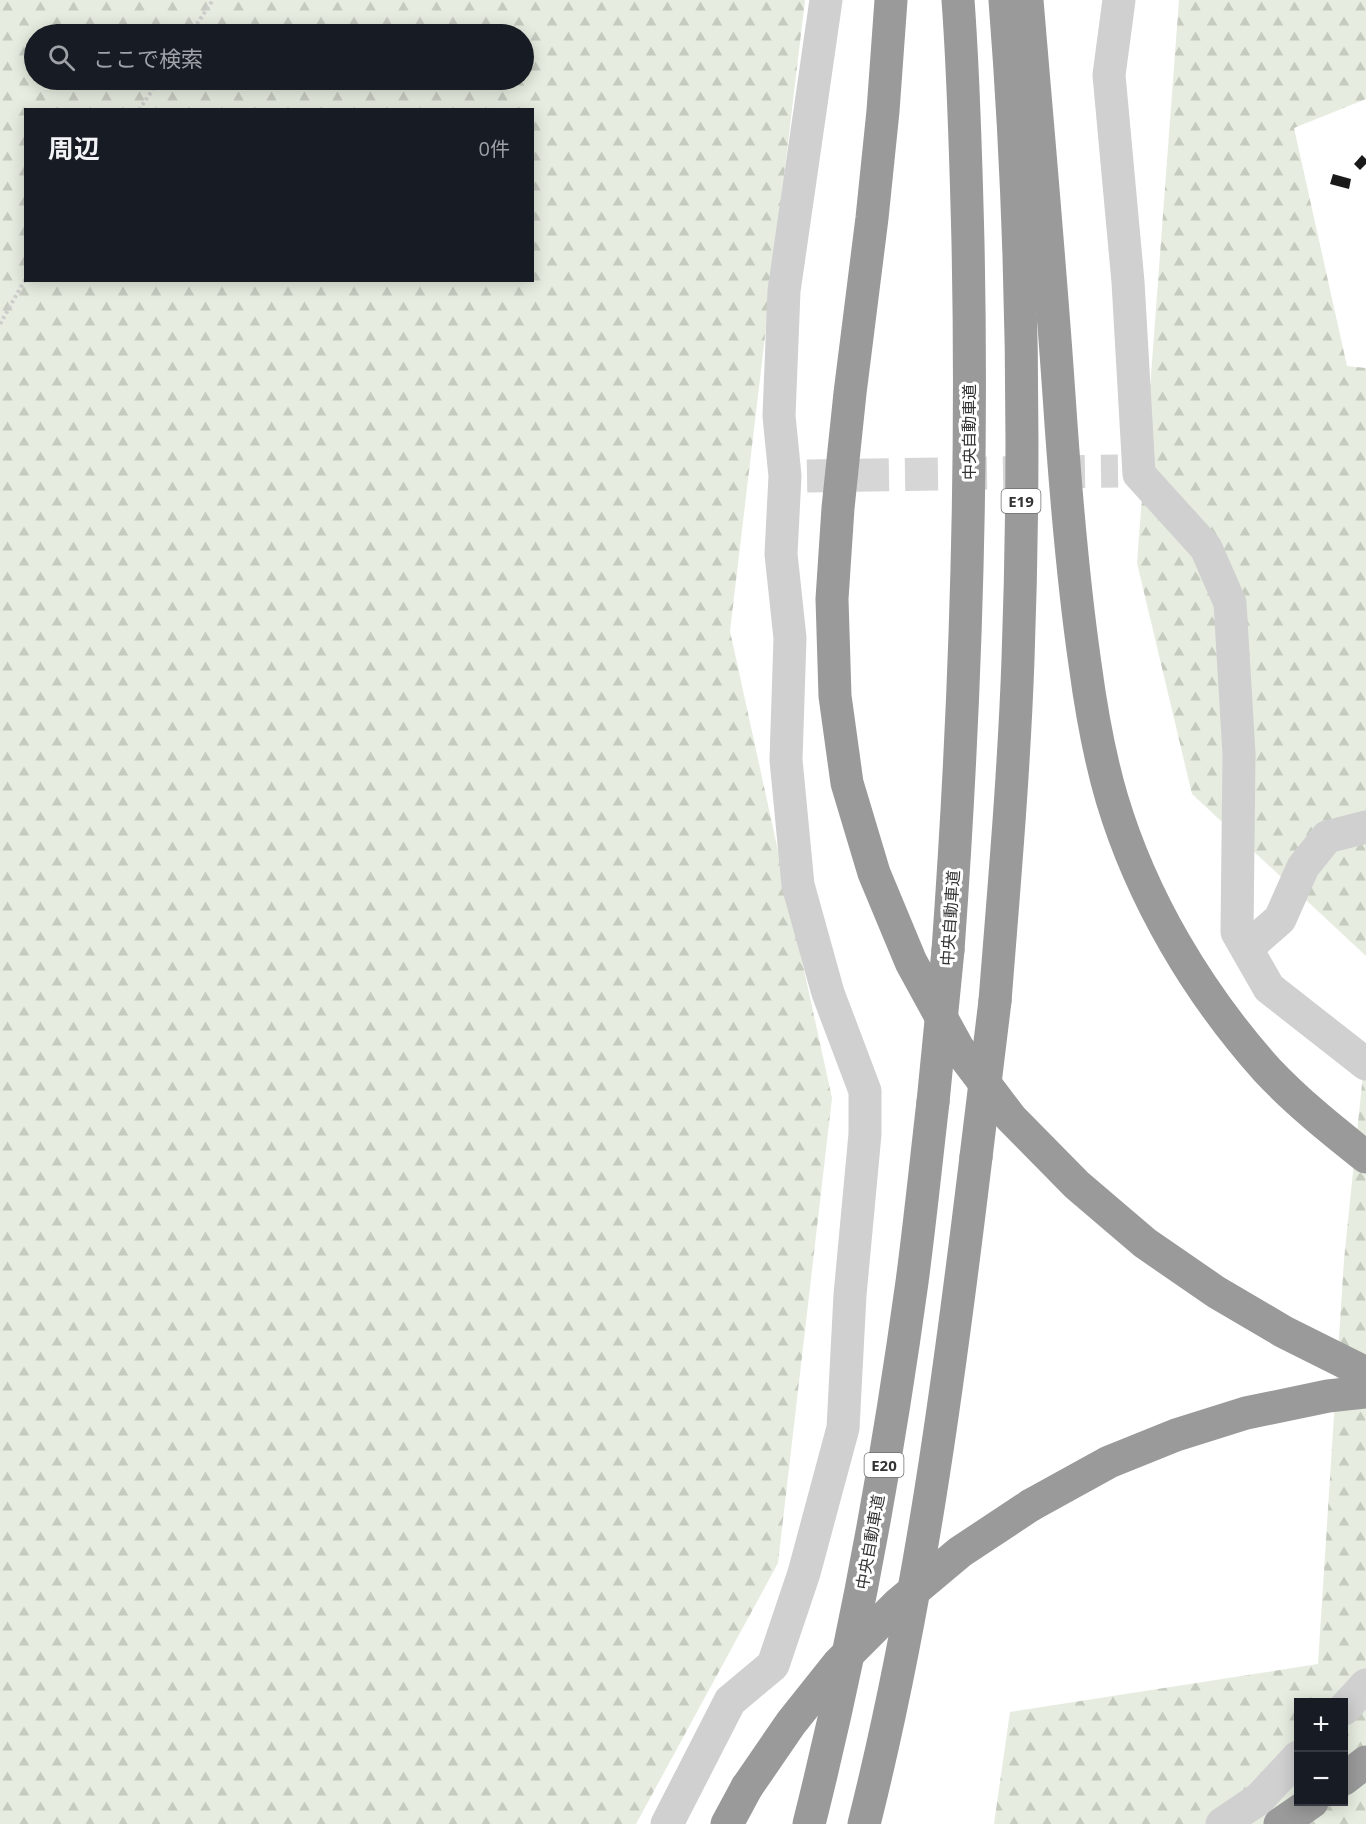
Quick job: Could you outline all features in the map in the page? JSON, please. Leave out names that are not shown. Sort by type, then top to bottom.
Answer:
[{"type":"highway","points":[[891,0],[872,218],[838,508],[832,599],[835,696],[845,773],[874,873],[911,962],[958,1048],[1011,1118],[1077,1185],[1145,1243],[1216,1292],[1366,1379]]},
{"type":"highway","name":"中央自動車道","points":[[809,1824],[860,1605],[887,1449],[912,1281],[948,950],[965,655],[969,493],[966,169],[958,0]]},
{"type":"highway","name":"E19","points":[[864,1824],[906,1636],[930,1496],[957,1315],[995,1001],[1017,672],[1022,498],[1020,305],[1015,165],[1005,0]]},
{"type":"highway","points":[[1027,0],[1053,307],[1069,534],[1080,635],[1093,723],[1112,800],[1138,871],[1158,911],[1173,940],[1219,1011],[1268,1071],[1326,1125],[1366,1157]]},
{"type":"highway","points":[[727,1824],[747,1787],[790,1723],[838,1664],[898,1604],[960,1552],[1031,1505],[1109,1462],[1176,1435],[1246,1413],[1328,1396],[1366,1379]]},
{"type":"highway","points":[[1348,1776],[1366,1762]]},
{"type":"highway","points":[[1281,1824],[1306,1806]]},
{"type":"street","points":[[668,1824],[730,1701],[773,1665],[804,1573],[843,1428],[850,1295],[865,1134],[865,1091],[828,993],[798,885],[786,760],[790,638],[781,554],[796,476],[779,416],[784,291],[806,152],[826,0]]},
{"type":"street","points":[[1119,0],[1109,75],[1128,282],[1129,473],[1206,548],[1230,603],[1239,754],[1237,932],[1269,988],[1366,1064]]},
{"type":"street","points":[[1247,948],[1280,919],[1303,867],[1327,837],[1366,828]]},
{"type":"street","points":[[1348,1705],[1366,1685]]},
{"type":"street","points":[[1222,1824],[1259,1799],[1294,1762]]},
{"type":"path","points":[[197,24],[213,0]]},
{"type":"path","points":[[140,108],[152,90]]},
{"type":"path","points":[[0,324],[24,282]]},
{"type":"green space","points":[[0,0],[805,0],[730,631],[832,1098],[778,1563],[636,1824],[0,1824]]},
{"type":"green space","points":[[1179,0],[1366,0],[1366,99],[1294,128],[1347,366],[1366,368],[1366,956],[1192,794],[1137,563]]},
{"type":"green space","points":[[1366,1045],[1366,1824],[994,1824],[1010,1712],[1318,1664],[1344,1260]]},
{"type":"building","points":[[1362,155],[1366,159],[1366,164],[1360,170],[1354,164]]},
{"type":"building","points":[[1333,174],[1351,179],[1349,189],[1330,184]]},
{"type":"tunnel","points":[[807,476],[1118,471]]}]
